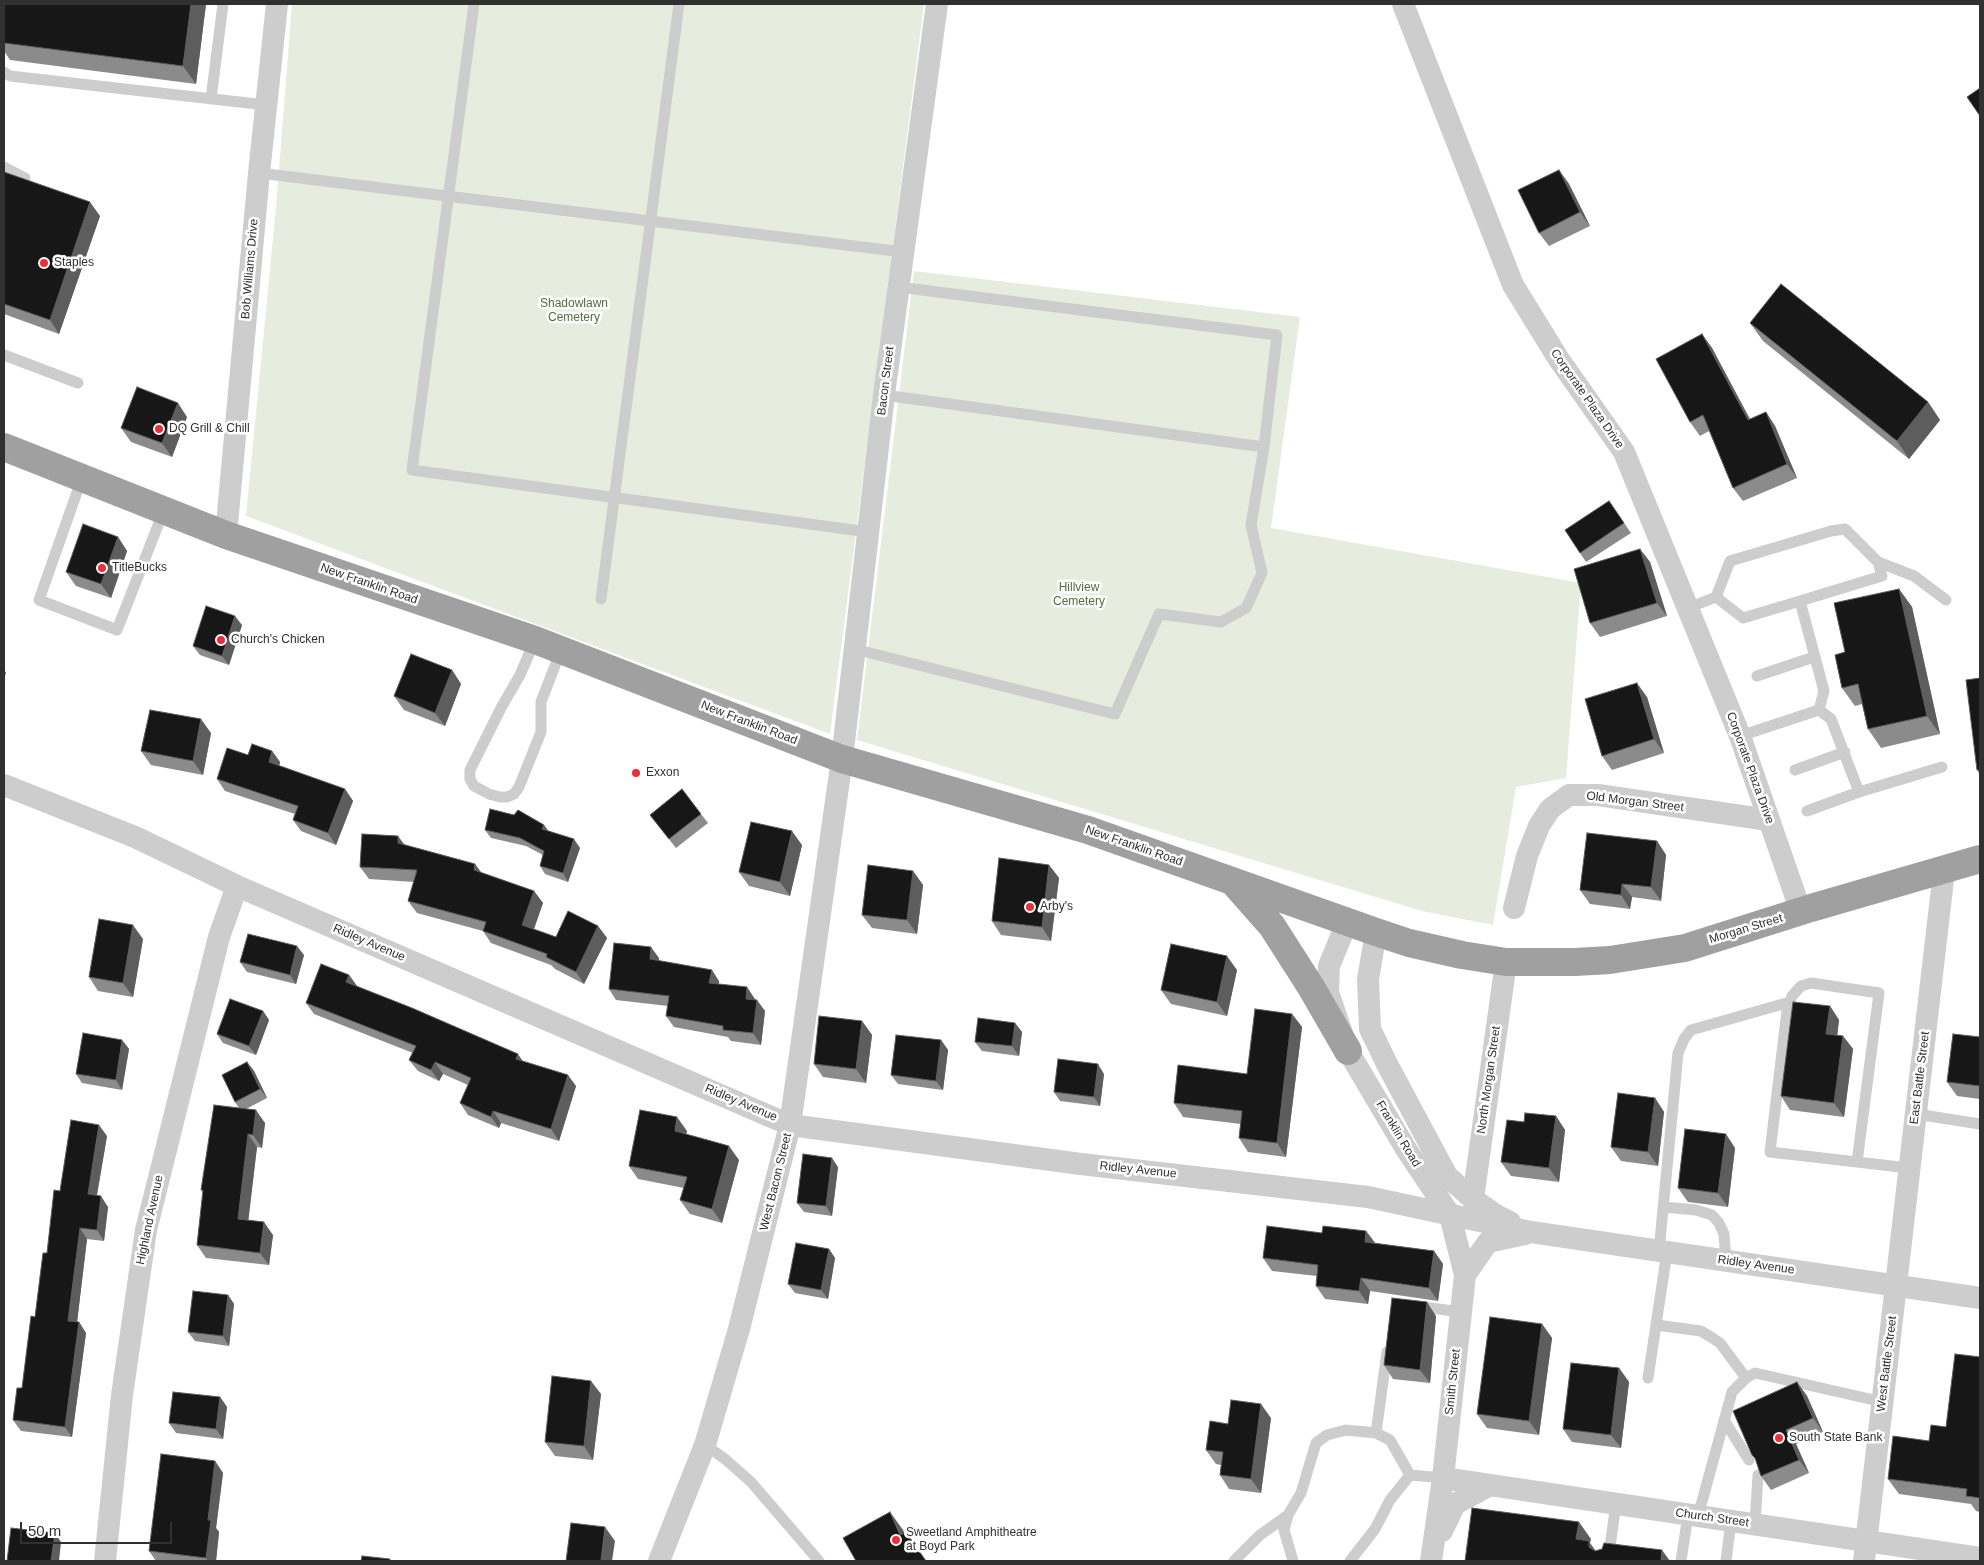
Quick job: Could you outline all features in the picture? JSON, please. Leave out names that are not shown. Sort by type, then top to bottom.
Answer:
[{"type":"highway","name":"New Franklin Road","points":[[4,447],[226,535],[535,640],[842,759],[1088,830],[1409,943],[1506,962]]},
{"type":"highway","name":"Morgan Street","points":[[1506,962],[1575,962],[1648,955],[1685,948],[1980,860]]},
{"type":"highway","points":[[1232,880],[1272,926],[1311,987],[1348,1051]]},
{"type":"street","name":"Bob Williams Drive","points":[[226,535],[259,173],[277,4]]},
{"type":"street","name":"Bacon Street","points":[[842,759],[884,395],[937,4]]},
{"type":"street","name":"Corporate Plaza Drive","points":[[1403,4],[1513,285],[1558,358],[1624,452],[1740,736],[1801,912]]},
{"type":"street","name":"West Bacon Street","points":[[659,1561],[705,1445],[739,1329],[790,1125],[842,759]]},
{"type":"street","name":"Ridley Avenue","points":[[4,785],[135,837],[237,886],[790,1125],[1081,1164],[1368,1197],[1531,1232],[1980,1298]]},
{"type":"street","name":"Old Morgan Street","points":[[1514,908],[1527,856],[1540,826],[1550,809],[1569,795],[1598,795],[1770,820]]},
{"type":"street","name":"East Battle Street","points":[[1896,1286],[1944,871]]},
{"type":"street","name":"Highland Avenue","points":[[105,1561],[122,1395],[146,1230],[219,937],[237,886]]},
{"type":"street","name":"Franklin Road","points":[[1347,922],[1329,966],[1328,992],[1348,1051],[1406,1149],[1450,1215]]},
{"type":"street","name":"Franklin Road","points":[[1376,932],[1368,978],[1370,1029],[1448,1176],[1473,1199]]},
{"type":"street","name":"North Morgan Street","points":[[1473,1199],[1506,962]]},
{"type":"street","name":"Ridley Avenue","points":[[1473,1199],[1496,1215],[1531,1232]]},
{"type":"street","name":"Smith Street","points":[[1432,1555],[1443,1478],[1465,1275],[1450,1215]]},
{"type":"street","name":"Ridley Avenue","points":[[1465,1275],[1488,1242],[1531,1232]]},
{"type":"street","name":"West Battle Street","points":[[1865,1551],[1896,1286]]},
{"type":"street","name":"Church Street","points":[[1443,1478],[1755,1524],[1865,1551],[1980,1558]]},
{"type":"street","name":"Smith Street","points":[[1432,1555],[1454,1504],[1490,1485]]},
{"type":"lane","points":[[211,99],[223,4]]},
{"type":"lane","points":[[474,4],[412,470],[868,532]]},
{"type":"lane","points":[[601,599],[679,4]]},
{"type":"lane","points":[[4,72],[10,76],[266,105]]},
{"type":"lane","points":[[4,167],[24,178]]},
{"type":"lane","points":[[259,173],[903,252]]},
{"type":"lane","points":[[854,649],[1115,714],[1159,614],[1221,622],[1246,608],[1262,573],[1251,525],[1264,447],[1277,335],[898,287]]},
{"type":"lane","points":[[4,355],[78,383]]},
{"type":"lane","points":[[884,395],[1264,447]]},
{"type":"lane","points":[[82,478],[39,600],[117,630],[164,510]]},
{"type":"lane","points":[[1688,608],[1716,597],[1730,561],[1831,531],[1845,529],[1878,562],[1914,576],[1946,600]]},
{"type":"lane","points":[[1716,597],[1743,618],[1882,576],[1878,562]]},
{"type":"lane","points":[[1800,602],[1824,691],[1819,710]]},
{"type":"lane","points":[[535,640],[520,675],[470,770],[470,779],[474,786],[489,794],[507,797],[514,794],[519,787],[541,732],[542,697],[561,650]]},
{"type":"lane","points":[[1756,676],[1814,657]]},
{"type":"lane","points":[[1740,736],[1819,710]]},
{"type":"lane","points":[[1819,710],[1831,719],[1859,792]]},
{"type":"lane","points":[[1795,770],[1844,752]]},
{"type":"lane","points":[[1807,811],[1859,792],[1942,766]]},
{"type":"lane","points":[[1858,1162],[1879,993],[1811,983],[1801,986],[1792,996],[1787,1011],[1770,1152],[1909,1168]]},
{"type":"lane","points":[[1648,1378],[1656,1325],[1663,1252],[1663,1207],[1678,1053],[1684,1039],[1691,1030],[1790,1002]]},
{"type":"lane","points":[[1916,1114],[1980,1124]]},
{"type":"lane","points":[[1663,1207],[1696,1210],[1712,1215],[1719,1223],[1724,1234],[1726,1261]]},
{"type":"lane","points":[[1400,1304],[1461,1312]]},
{"type":"lane","points":[[1656,1325],[1701,1331],[1711,1336],[1720,1343],[1746,1378]]},
{"type":"lane","points":[[1376,1433],[1389,1338]]},
{"type":"lane","points":[[1681,1561],[1693,1515],[1732,1392],[1746,1378],[1755,1373],[1883,1402]]},
{"type":"lane","points":[[1724,1420],[1749,1460]]},
{"type":"lane","points":[[1293,1561],[1284,1530],[1288,1515],[1301,1493],[1316,1443],[1327,1435],[1346,1430],[1376,1433],[1390,1440],[1410,1475]]},
{"type":"lane","points":[[705,1445],[725,1459],[751,1482],[819,1561]]},
{"type":"lane","points":[[1410,1475],[1443,1478]]},
{"type":"lane","points":[[1350,1561],[1375,1529],[1390,1500],[1410,1475]]},
{"type":"lane","points":[[1755,1524],[1758,1475]]},
{"type":"lane","points":[[1608,1561],[1616,1504]]},
{"type":"lane","points":[[1234,1561],[1260,1535],[1288,1515]]},
{"type":"lane","points":[[1726,1561],[1731,1521]]},
{"type":"green space","name":"Shadowlawn Cemetery","points":[[292,4],[924,4],[830,734],[246,516],[276,207]]},
{"type":"green space","name":"Hillview Cemetery","points":[[914,271],[1300,317],[1271,528],[1581,583],[1566,778],[1516,787],[1493,925],[1422,911],[857,740]]},
{"type":"building","points":[[4,4],[191,4],[183,66],[4,43]]},
{"type":"building","points":[[1980,88],[1980,116],[1967,97]]},
{"type":"building","points":[[1559,170],[1580,212],[1539,233],[1518,190]]},
{"type":"building","name":"Staples","points":[[4,172],[90,202],[50,320],[4,304]]},
{"type":"building","points":[[1781,284],[1928,402],[1897,441],[1750,323]]},
{"type":"building","points":[[1702,334],[1748,420],[1766,412],[1787,464],[1733,488],[1703,415],[1690,422],[1656,359]]},
{"type":"building","points":[[137,387],[178,403],[162,443],[121,428]]},
{"type":"building","points":[[1609,501],[1624,523],[1580,553],[1565,530]]},
{"type":"building","points":[[83,524],[118,537],[101,584],[66,572]]},
{"type":"building","points":[[1640,549],[1657,603],[1590,623],[1574,569]]},
{"type":"building","points":[[1899,589],[1927,716],[1868,729],[1858,684],[1842,688],[1835,655],[1845,652],[1834,603]]},
{"type":"building","points":[[206,606],[235,616],[222,656],[193,646]]},
{"type":"building","points":[[411,654],[452,670],[435,713],[394,696]]},
{"type":"building","points":[[1980,678],[1980,770],[1977,770],[1966,680]]},
{"type":"building","points":[[1637,683],[1654,739],[1602,756],[1585,699]]},
{"type":"building","points":[[150,710],[201,719],[193,761],[141,751]]},
{"type":"building","points":[[252,744],[272,751],[269,762],[345,789],[328,833],[293,820],[298,806],[217,779],[227,748],[248,755]]},
{"type":"building","points":[[682,789],[701,814],[669,839],[650,815]]},
{"type":"building","points":[[490,809],[514,815],[518,810],[544,825],[542,829],[574,839],[563,873],[540,866],[544,851],[520,838],[485,830]]},
{"type":"building","points":[[751,822],[792,831],[780,882],[739,872]]},
{"type":"building","points":[[1587,833],[1657,841],[1651,887],[1622,884],[1621,895],[1580,890]]},
{"type":"building","points":[[362,834],[398,836],[398,843],[475,864],[474,870],[534,891],[522,925],[556,937],[568,911],[598,926],[576,972],[546,957],[547,954],[483,931],[486,922],[408,901],[417,870],[360,867]]},
{"type":"building","name":"Arby's","points":[[999,858],[1049,865],[1042,927],[992,921]]},
{"type":"building","points":[[868,865],[913,871],[907,920],[862,915]]},
{"type":"building","points":[[99,919],[133,925],[123,983],[89,977]]},
{"type":"building","points":[[248,934],[297,946],[290,975],[240,962]]},
{"type":"building","points":[[614,943],[651,947],[650,959],[712,970],[709,983],[747,987],[746,999],[757,1000],[753,1033],[723,1030],[723,1026],[666,1016],[669,996],[609,989]]},
{"type":"building","points":[[1171,944],[1227,956],[1217,1002],[1161,990]]},
{"type":"building","points":[[321,964],[349,975],[346,982],[412,1008],[518,1054],[516,1059],[568,1075],[551,1129],[493,1111],[491,1117],[460,1103],[471,1078],[435,1062],[431,1070],[409,1060],[416,1046],[306,1003]]},
{"type":"building","points":[[230,999],[263,1011],[249,1046],[217,1034]]},
{"type":"building","points":[[1793,1002],[1830,1006],[1826,1034],[1843,1036],[1834,1103],[1781,1096]]},
{"type":"building","points":[[1255,1009],[1292,1014],[1277,1143],[1239,1138],[1242,1111],[1174,1103],[1178,1065],[1247,1074]]},
{"type":"building","points":[[819,1016],[862,1021],[856,1069],[814,1064]]},
{"type":"building","points":[[978,1018],[1015,1023],[1012,1046],[975,1042]]},
{"type":"building","points":[[83,1033],[122,1040],[116,1080],[76,1074]]},
{"type":"building","points":[[1953,1034],[1980,1037],[1980,1086],[1947,1082]]},
{"type":"building","points":[[896,1035],[941,1040],[936,1081],[891,1075]]},
{"type":"building","points":[[1058,1059],[1098,1064],[1094,1097],[1054,1092]]},
{"type":"building","points":[[247,1062],[260,1089],[235,1102],[222,1075]]},
{"type":"building","points":[[1618,1093],[1655,1098],[1648,1152],[1611,1147]]},
{"type":"building","points":[[214,1105],[256,1110],[253,1135],[248,1134],[238,1219],[264,1222],[260,1253],[197,1245],[203,1190],[201,1190]]},
{"type":"building","points":[[640,1110],[677,1117],[675,1131],[729,1146],[712,1209],[680,1200],[687,1177],[629,1166]]},
{"type":"building","points":[[1525,1113],[1556,1116],[1549,1168],[1501,1162],[1507,1120],[1524,1122]]},
{"type":"building","points":[[71,1120],[99,1125],[88,1194],[101,1196],[97,1230],[80,1228],[68,1321],[79,1322],[65,1427],[13,1420],[17,1388],[22,1388],[31,1316],[35,1317],[43,1253],[47,1253],[54,1190],[60,1191]]},
{"type":"building","points":[[1685,1129],[1726,1134],[1718,1193],[1678,1188]]},
{"type":"building","points":[[803,1154],[832,1158],[826,1206],[797,1203]]},
{"type":"building","points":[[1267,1226],[1322,1233],[1323,1226],[1366,1231],[1365,1242],[1434,1251],[1429,1288],[1361,1278],[1359,1291],[1316,1286],[1318,1265],[1263,1258]]},
{"type":"building","points":[[796,1243],[829,1249],[821,1290],[788,1284]]},
{"type":"building","points":[[193,1291],[228,1295],[223,1336],[188,1332]]},
{"type":"building","points":[[1392,1298],[1427,1302],[1420,1370],[1384,1365]]},
{"type":"building","points":[[1490,1317],[1542,1324],[1529,1421],[1477,1414]]},
{"type":"building","points":[[1955,1354],[1980,1357],[1980,1498],[1966,1496],[1967,1489],[1888,1479],[1893,1436],[1929,1441],[1931,1425],[1946,1427]]},
{"type":"building","points":[[1571,1363],[1619,1368],[1611,1435],[1563,1429]]},
{"type":"building","points":[[552,1376],[591,1381],[584,1446],[545,1442]]},
{"type":"building","name":"South State Bank","points":[[1797,1382],[1813,1418],[1786,1430],[1799,1460],[1761,1476],[1755,1458],[1733,1411]]},
{"type":"building","points":[[173,1392],[220,1397],[216,1429],[169,1423]]},
{"type":"building","points":[[1231,1400],[1261,1404],[1251,1479],[1220,1475],[1223,1452],[1206,1450],[1210,1421],[1228,1424]]},
{"type":"building","points":[[161,1454],[215,1461],[208,1520],[211,1520],[206,1558],[149,1551]]},
{"type":"building","points":[[1472,1508],[1579,1522],[1576,1539],[1589,1541],[1589,1547],[1595,1551],[1602,1549],[1604,1543],[1662,1550],[1661,1561],[1465,1561]]},
{"type":"building","points":[[890,1512],[900,1535],[906,1532],[926,1561],[856,1561],[843,1538]]},
{"type":"building","points":[[571,1523],[605,1527],[601,1561],[566,1561]]},
{"type":"building","points":[[11,1528],[55,1533],[51,1561],[7,1561]]},
{"type":"building","points":[[362,1556],[390,1559],[390,1561],[361,1561]]},
{"type":"place","name":"Staples","points":[[44,263]]},
{"type":"place","name":"DQ Grill & Chill","points":[[159,429]]},
{"type":"place","name":"TitleBucks","points":[[102,568]]},
{"type":"place","name":"Church's Chicken","points":[[221,640]]},
{"type":"place","name":"Exxon","points":[[636,773]]},
{"type":"place","name":"Arby's","points":[[1030,907]]},
{"type":"place","name":"South State Bank","points":[[1779,1438]]},
{"type":"place","name":"Sweetland Amphitheatre at Boyd Park","points":[[896,1540]]}]
